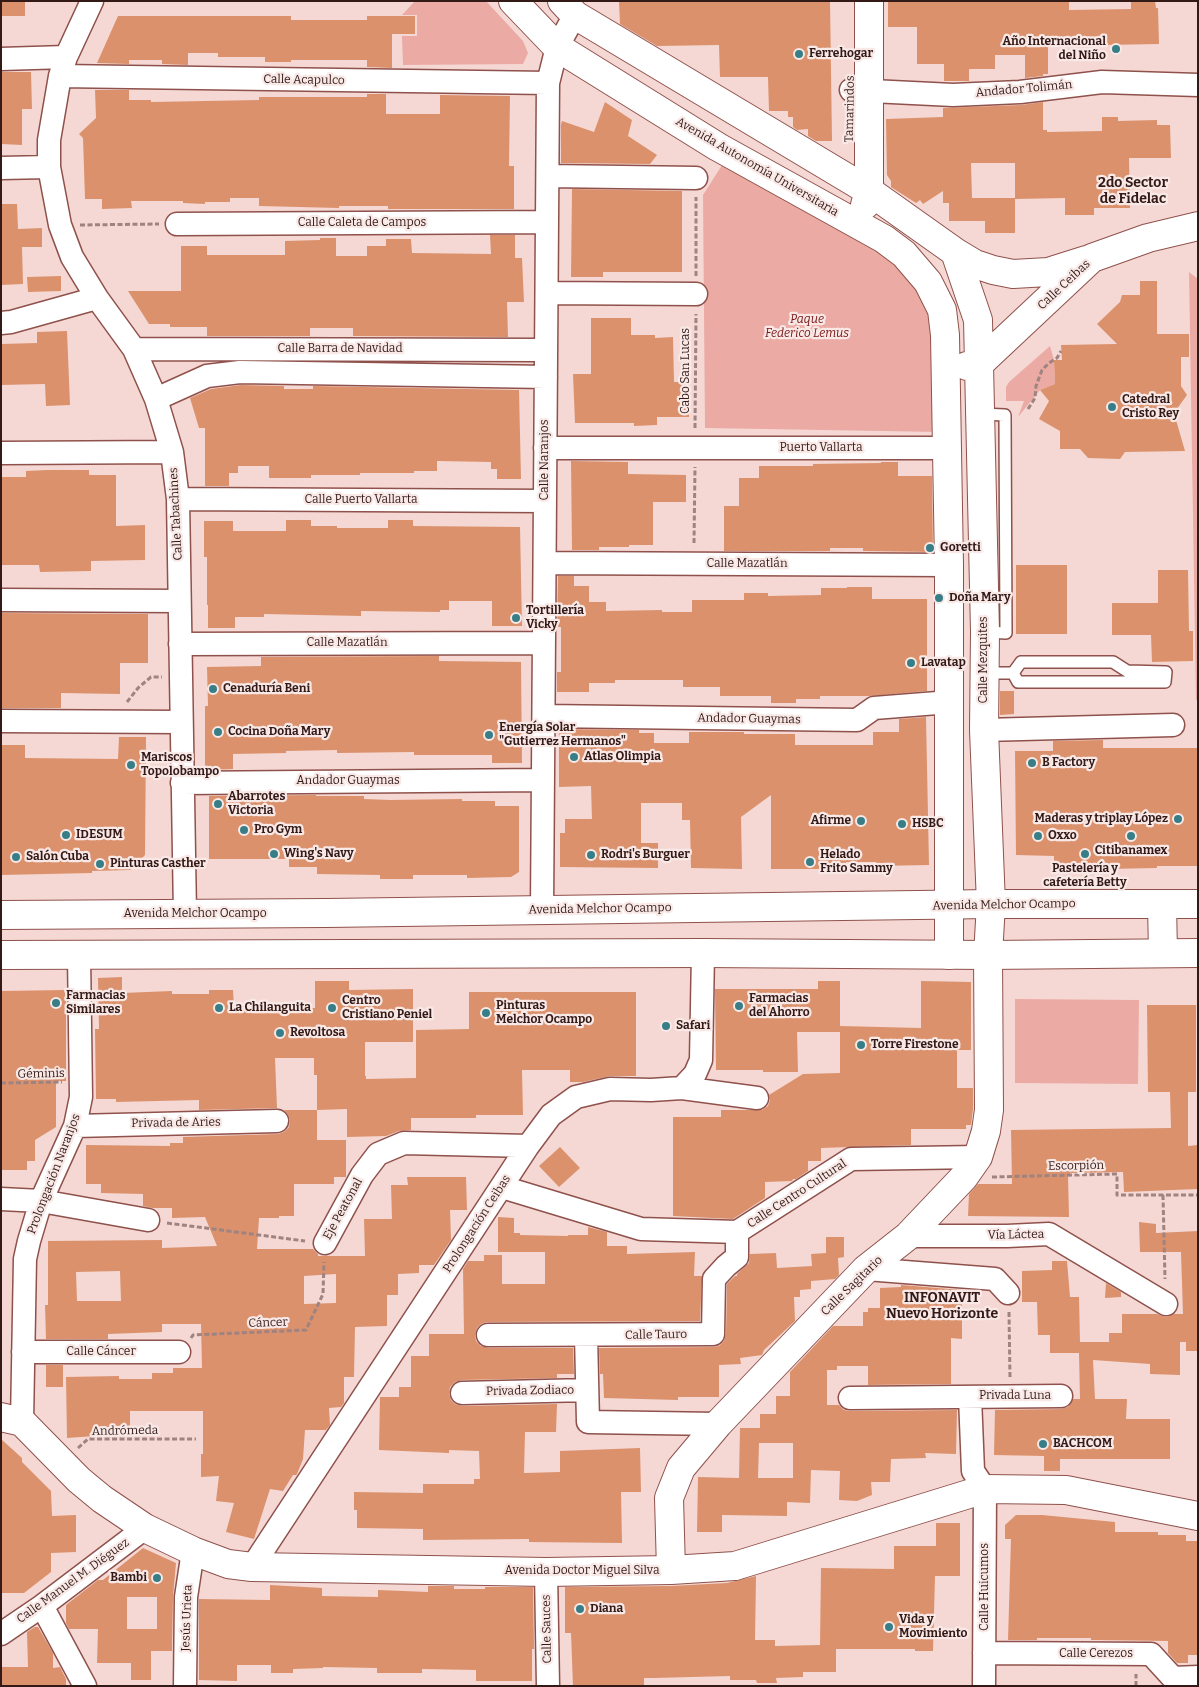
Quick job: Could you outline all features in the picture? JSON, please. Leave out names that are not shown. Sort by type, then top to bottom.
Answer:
[{"type":"street","name":"Calle Tabachines","points":[[92,1],[63,67],[49,140],[49,167],[60,225],[72,257],[97,298],[134,349],[156,399],[172,452],[178,499],[185,914]]},
{"type":"street","name":"Avenida Autonomía Universitaria","points":[[513,1],[557,46],[718,147],[884,239],[904,254],[928,282],[942,310],[946,366]]},
{"type":"street","name":"Tamarindos","points":[[851,1],[860,90]]},
{"type":"street","name":"Tamarindos","points":[[850,221],[859,186],[860,90],[869,1]]},
{"type":"street","name":"Calle Naranjos","points":[[542,910],[548,83],[568,8]]},
{"type":"street","points":[[568,8],[859,186],[975,264],[1013,274],[1048,272],[1092,258]]},
{"type":"street","name":"Calle Acapulco","points":[[1,59],[63,67],[548,83]]},
{"type":"street","name":"Andador Tolimán","points":[[860,90],[953,95],[1020,92],[1102,82],[1198,85]]},
{"type":"street","points":[[1,168],[49,167]]},
{"type":"street","points":[[548,176],[696,178]]},
{"type":"street","name":"Calle Caleta de Campos","points":[[177,224],[547,222]]},
{"type":"street","name":"Calle Ceibas","points":[[978,365],[1092,258],[1148,238],[1198,226]]},
{"type":"street","points":[[949,954],[950,702],[946,366],[978,365],[978,320],[956,252]]},
{"type":"street","points":[[547,293],[696,294]]},
{"type":"street","points":[[1,323],[11,322],[97,298]]},
{"type":"street","name":"Calle Barra de Navidad","points":[[134,349],[546,350]]},
{"type":"street","name":"Calle Mezquites","points":[[978,365],[984,632],[984,730],[991,904],[988,955]]},
{"type":"street","name":"Calle Barra de Navidad","points":[[156,399],[207,376],[240,372],[546,377]]},
{"type":"street","points":[[546,448],[695,448]]},
{"type":"street","name":"Puerto Vallarta","points":[[695,448],[947,448]]},
{"type":"street","points":[[1,453],[172,452]]},
{"type":"street","name":"Calle Puerto Vallarta","points":[[178,499],[545,501]]},
{"type":"street","name":"Calle Mazatlán","points":[[545,563],[949,565]]},
{"type":"street","points":[[1,600],[179,601]]},
{"type":"street","name":"Calle Mazatlán","points":[[180,644],[544,643]]},
{"type":"street","name":"Andador Guaymas","points":[[544,716],[857,720],[874,708],[950,702]]},
{"type":"street","points":[[1,721],[181,722]]},
{"type":"street","points":[[984,730],[1174,725]]},
{"type":"street","name":"Andador Guaymas","points":[[182,783],[543,780]]},
{"type":"street","name":"Avenida Melchor Ocampo","points":[[1,915],[326,913],[991,904],[1198,904]]},
{"type":"street","points":[[1162,904],[1163,953]]},
{"type":"street","points":[[326,913],[327,954]]},
{"type":"street","points":[[1,955],[703,953],[988,955],[1198,953]]},
{"type":"street","points":[[682,1088],[695,1074],[701,1060],[703,953]]},
{"type":"street","name":"Prolongación Naranjos","points":[[11,1420],[23,1352],[25,1259],[41,1201],[75,1126],[81,1097],[80,955]]},
{"type":"street","name":"Calle Sagitario","points":[[670,1570],[669,1498],[681,1468],[718,1424],[866,1269],[908,1236],[971,1167],[986,1131],[989,1110],[988,955]]},
{"type":"street","name":"Prolongación Ceibas","points":[[252,1567],[528,1146],[551,1115],[576,1097],[610,1089],[650,1090],[682,1088],[758,1098]]},
{"type":"street","name":"Privada de Aries","points":[[75,1126],[277,1121]]},
{"type":"street","name":"Eje Peatonal","points":[[325,1243],[362,1175],[378,1154],[404,1143],[528,1146]]},
{"type":"street","name":"Calle Centro Cultural","points":[[502,1187],[641,1229],[738,1232],[851,1159],[971,1167]]},
{"type":"street","points":[[1,1199],[41,1201],[148,1220]]},
{"type":"street","name":"Calle Tauro","points":[[488,1335],[713,1334],[714,1279],[738,1257],[738,1232]]},
{"type":"street","name":"Vía Láctea","points":[[908,1236],[1049,1234],[1166,1304]]},
{"type":"street","points":[[866,1269],[996,1279],[1008,1293]]},
{"type":"street","points":[[586,1336],[587,1390]]},
{"type":"street","name":"Calle Cáncer","points":[[23,1352],[179,1352]]},
{"type":"street","name":"Privada Zodiaco","points":[[462,1393],[587,1390],[588,1422],[718,1424]]},
{"type":"street","points":[[970,1396],[973,1472],[986,1489]]},
{"type":"street","name":"Privada Luna","points":[[850,1398],[1060,1396]]},
{"type":"street","name":"Avenida Doctor Miguel Silva","points":[[11,1420],[62,1461],[102,1499],[145,1528],[193,1551],[228,1564],[252,1567],[546,1572],[670,1570],[735,1566],[986,1489],[1066,1490],[1198,1516]]},
{"type":"street","name":"Calle Huicumos","points":[[984,1686],[986,1489]]},
{"type":"street","name":"Calle Manuel M. Diéguez","points":[[1,1634],[42,1606],[145,1528]]},
{"type":"street","name":"Jesús Urieta","points":[[185,1686],[186,1597],[193,1551]]},
{"type":"street","name":"Calle Sauces","points":[[546,1572],[548,1686]]},
{"type":"street","points":[[42,1606],[85,1686]]},
{"type":"street","name":"Calle Cerezos","points":[[984,1653],[1151,1654],[1173,1678],[1198,1677]]},
{"type":"lane","points":[[1022,662],[1113,662],[1127,671],[1166,672],[1165,682],[1018,682],[1013,673],[1022,662]]},
{"type":"lane","points":[[984,673],[1013,673]]},
{"type":"path","name":"Cabo San Lucas","points":[[694,564],[696,178]]},
{"type":"path","points":[[60,225],[177,224]]},
{"type":"path","points":[[1028,409],[1034,398],[1042,370],[1057,358],[1061,351]]},
{"type":"path","points":[[114,722],[138,688],[151,677],[181,675]]},
{"type":"path","name":"Géminis","points":[[1,1083],[80,1082]]},
{"type":"path","name":"Escorpión","points":[[971,1167],[1116,1174],[1116,1195],[1198,1195]]},
{"type":"path","points":[[1164,1195],[1166,1304]]},
{"type":"path","name":"Eje Peatonal","points":[[148,1220],[325,1243]]},
{"type":"path","name":"Cáncer","points":[[179,1352],[193,1335],[306,1330],[323,1294],[325,1243]]},
{"type":"path","points":[[1008,1293],[1011,1396]]},
{"type":"path","name":"Andrómeda","points":[[62,1461],[88,1439],[196,1439]]},
{"type":"green space","points":[[415,1],[486,1],[523,41],[528,53],[523,64],[403,65],[402,36],[417,36],[417,15],[402,15]]},
{"type":"green space","name":"Paque Federico Lemus","points":[[724,162],[891,258],[932,308],[940,432],[705,428],[703,195]]},
{"type":"green space","points":[[1189,272],[1198,279],[1198,700],[1196,700]]},
{"type":"green space","points":[[1050,346],[1054,360],[1055,384],[1040,390],[1018,417],[1024,401],[1006,401],[1006,387],[1009,382]]},
{"type":"green space","points":[[1015,999],[1139,1000],[1138,1084],[1015,1083]]},
{"type":"building","points":[[1,1],[25,1],[25,16],[1,16]]},
{"type":"building","points":[[619,1],[830,1],[832,141],[816,141],[808,136],[808,129],[797,130],[793,127],[793,117],[788,117],[788,111],[769,111],[768,77],[720,77],[719,45],[657,46],[620,24]]},
{"type":"building","points":[[1069,1],[1069,10],[1131,9],[1131,1],[1155,1],[1156,8],[1158,8],[1159,44],[1048,46],[1048,74],[1025,78],[1025,55],[995,55],[995,69],[969,69],[969,81],[944,81],[944,64],[917,64],[917,27],[888,27],[888,2]]},
{"type":"building","points":[[118,16],[291,16],[291,20],[367,20],[367,16],[415,16],[415,34],[392,34],[392,68],[367,67],[367,60],[265,62],[265,57],[218,57],[218,53],[188,53],[188,65],[162,64],[162,60],[129,60],[129,64],[97,63]]},
{"type":"building","points":[[1,72],[31,72],[32,109],[22,109],[22,145],[1,144]]},
{"type":"building","points":[[95,90],[129,90],[129,100],[151,100],[151,102],[259,100],[259,97],[367,97],[367,94],[386,94],[386,114],[440,114],[440,95],[510,96],[509,166],[514,166],[514,209],[388,209],[388,206],[339,206],[339,208],[259,206],[259,198],[230,198],[230,202],[205,202],[205,204],[183,203],[183,201],[131,201],[132,208],[102,209],[102,199],[85,199],[83,138],[79,134],[96,118]]},
{"type":"building","points":[[605,102],[632,120],[628,136],[657,155],[650,164],[561,163],[562,121],[594,132]]},
{"type":"building","points":[[1043,102],[1043,130],[1047,130],[1047,132],[1102,131],[1102,117],[1118,117],[1118,121],[1157,120],[1157,125],[1170,125],[1171,158],[1129,158],[1130,208],[1094,208],[1094,215],[1065,215],[1065,198],[1015,199],[1015,233],[985,233],[985,221],[949,221],[949,203],[943,203],[943,191],[923,204],[920,200],[916,203],[891,187],[891,181],[887,175],[886,119],[943,117],[943,108],[1021,105]],"holes":[[[971,163],[1015,163],[1015,198],[972,198]]]},
{"type":"building","points":[[572,189],[682,191],[682,272],[603,272],[603,277],[571,277]]},
{"type":"building","points":[[1,204],[17,204],[18,229],[42,228],[42,247],[22,247],[23,284],[1,285]]},
{"type":"building","points":[[490,235],[515,235],[515,258],[522,258],[524,302],[507,302],[508,337],[353,336],[353,328],[310,328],[310,336],[207,336],[207,327],[170,327],[170,324],[149,324],[128,291],[181,291],[181,246],[207,246],[207,255],[285,255],[285,241],[336,238],[336,256],[367,256],[367,246],[386,246],[386,239],[411,239],[412,253],[491,254]]},
{"type":"building","points":[[61,276],[61,291],[28,292],[27,277]]},
{"type":"building","name":"Catedral Cristo Rey","points":[[1140,281],[1157,281],[1157,334],[1189,334],[1189,357],[1181,357],[1181,386],[1187,395],[1174,413],[1185,451],[1125,452],[1120,459],[1088,458],[1080,449],[1060,449],[1060,431],[1039,419],[1049,401],[1040,390],[1055,384],[1054,360],[1062,360],[1061,345],[1117,344],[1097,324],[1120,302],[1122,295],[1140,295]]},
{"type":"building","points":[[591,318],[631,318],[631,335],[655,335],[655,338],[673,337],[674,382],[689,382],[689,417],[657,417],[657,425],[634,426],[634,423],[575,423],[573,374],[591,374]]},
{"type":"building","points":[[67,331],[70,405],[46,406],[45,384],[1,385],[1,344],[37,343],[37,332]]},
{"type":"building","points":[[241,385],[284,386],[284,389],[313,389],[313,386],[519,390],[521,479],[497,479],[497,469],[491,469],[491,462],[437,461],[437,471],[360,473],[360,475],[311,475],[311,478],[269,478],[269,466],[238,466],[238,473],[229,473],[229,486],[205,486],[205,428],[199,428],[190,398],[211,389]]},
{"type":"building","points":[[571,461],[628,462],[628,474],[686,475],[686,502],[653,502],[653,545],[599,547],[599,550],[572,550]]},
{"type":"building","points":[[898,462],[898,476],[932,476],[933,552],[863,551],[863,548],[830,548],[830,551],[724,551],[724,506],[739,506],[739,478],[759,478],[759,466],[813,466],[813,464]]},
{"type":"building","points":[[89,470],[89,475],[116,475],[116,526],[145,525],[145,560],[91,561],[91,571],[40,572],[39,565],[1,565],[1,477],[26,477],[26,471]]},
{"type":"building","points":[[286,520],[311,520],[311,526],[337,526],[337,528],[388,528],[388,520],[413,520],[413,526],[520,527],[522,626],[492,626],[492,601],[449,601],[449,610],[440,610],[440,612],[361,611],[361,616],[264,614],[264,617],[235,617],[235,628],[208,628],[207,557],[204,557],[204,521],[233,521],[233,531],[286,531]]},
{"type":"building","points":[[1016,565],[1067,565],[1067,634],[1016,634]]},
{"type":"building","points":[[1158,570],[1188,570],[1189,631],[1193,631],[1193,661],[1152,662],[1151,635],[1112,635],[1112,603],[1158,603]]},
{"type":"building","points":[[558,576],[574,576],[574,586],[589,586],[589,602],[606,602],[606,611],[662,610],[662,612],[692,612],[692,600],[744,600],[744,593],[768,593],[768,596],[821,595],[821,588],[847,587],[872,587],[872,599],[927,599],[927,691],[870,696],[820,696],[820,699],[796,699],[796,703],[771,703],[771,696],[720,696],[720,687],[683,687],[683,680],[615,680],[615,683],[589,683],[589,692],[557,692],[557,672],[561,672],[561,627],[557,627]]},
{"type":"building","points":[[1,613],[148,614],[148,663],[120,663],[120,694],[61,693],[61,708],[1,708]]},
{"type":"building","points":[[439,656],[439,661],[521,662],[522,763],[492,763],[492,755],[414,755],[414,752],[337,753],[337,750],[233,754],[233,769],[209,770],[209,768],[205,768],[205,706],[208,706],[207,667],[261,666],[261,657]]},
{"type":"building","points":[[1000,691],[1014,691],[1014,714],[1000,715]]},
{"type":"building","points":[[926,717],[929,865],[876,866],[876,862],[846,862],[846,872],[819,872],[819,869],[771,869],[771,795],[741,817],[742,869],[691,868],[690,820],[682,820],[682,803],[641,803],[641,843],[658,843],[658,868],[560,867],[560,833],[565,833],[565,819],[592,819],[591,786],[559,787],[559,729],[639,730],[639,733],[654,733],[654,743],[689,743],[689,732],[744,732],[744,734],[795,734],[795,745],[873,745],[873,732],[899,732],[899,719]]},
{"type":"building","points":[[119,737],[146,737],[145,855],[130,870],[92,871],[92,873],[1,875],[1,745],[25,745],[25,758],[118,759]]},
{"type":"building","points":[[1103,740],[1103,748],[1198,748],[1198,866],[1054,870],[1054,856],[1016,855],[1015,751],[1053,751],[1053,741]]},
{"type":"building","points":[[209,796],[364,796],[364,799],[390,800],[462,799],[462,801],[495,801],[495,806],[519,806],[519,872],[511,877],[467,878],[467,875],[413,875],[413,879],[380,879],[380,875],[317,874],[317,867],[289,867],[289,859],[209,859]]},
{"type":"building","points":[[122,977],[122,993],[172,991],[172,994],[209,994],[209,990],[233,990],[234,1008],[315,1008],[315,981],[349,981],[349,990],[413,989],[413,1042],[365,1042],[366,1079],[416,1078],[416,1030],[469,1029],[469,992],[636,992],[636,1076],[610,1076],[583,1082],[570,1082],[570,1070],[522,1070],[523,1115],[476,1115],[476,1118],[411,1118],[411,1130],[399,1131],[386,1136],[347,1137],[347,1109],[317,1110],[317,1075],[314,1075],[314,1058],[275,1058],[277,1108],[199,1110],[199,1100],[116,1102],[116,1099],[96,1099],[95,1029],[99,1029],[98,978]]},
{"type":"building","points":[[818,981],[840,981],[840,1032],[797,1032],[798,1072],[716,1070],[715,989],[818,989]]},
{"type":"building","points":[[921,981],[971,982],[971,1050],[957,1050],[957,1088],[973,1088],[971,1125],[966,1125],[966,1129],[911,1129],[911,1145],[821,1148],[821,1161],[808,1161],[808,1171],[792,1181],[765,1182],[765,1198],[733,1219],[673,1216],[673,1117],[721,1117],[721,1110],[762,1110],[768,1106],[769,1095],[803,1074],[840,1073],[840,1026],[921,1028]]},
{"type":"building","points":[[66,990],[66,1081],[56,1081],[56,1127],[35,1140],[35,1161],[27,1161],[27,1170],[1,1170],[1,991]]},
{"type":"building","points":[[1147,1005],[1196,1005],[1196,1092],[1188,1092],[1188,1146],[1198,1145],[1198,1189],[1124,1192],[1123,1172],[1070,1173],[1068,1175],[1069,1217],[968,1216],[969,1194],[978,1184],[1012,1184],[1011,1130],[1171,1128],[1170,1092],[1148,1092]]},
{"type":"building","points":[[284,1110],[317,1110],[317,1140],[346,1140],[346,1177],[334,1177],[334,1184],[294,1184],[294,1216],[259,1218],[257,1249],[313,1249],[318,1256],[365,1256],[364,1219],[392,1219],[391,1185],[408,1185],[407,1177],[466,1177],[467,1210],[450,1210],[451,1240],[434,1265],[419,1265],[419,1273],[398,1274],[398,1295],[387,1295],[387,1326],[355,1327],[354,1377],[344,1377],[344,1403],[341,1407],[329,1408],[330,1425],[326,1430],[305,1430],[303,1459],[297,1474],[293,1475],[283,1491],[270,1489],[254,1539],[226,1532],[234,1503],[216,1501],[219,1476],[201,1477],[203,1411],[130,1411],[130,1431],[109,1431],[109,1435],[67,1438],[66,1377],[119,1376],[119,1379],[152,1379],[152,1373],[173,1373],[173,1368],[202,1368],[201,1324],[162,1324],[162,1332],[108,1334],[108,1339],[46,1339],[45,1305],[48,1305],[48,1241],[162,1240],[162,1248],[217,1246],[205,1217],[172,1218],[172,1208],[143,1206],[143,1194],[101,1193],[101,1184],[86,1184],[86,1145],[170,1146],[170,1143],[183,1143],[183,1137],[278,1134],[284,1132],[289,1127],[290,1120]],"holes":[[[120,1271],[121,1301],[77,1301],[76,1272]],[[336,1274],[336,1303],[304,1304],[304,1276]]]},
{"type":"building","points":[[560,1147],[580,1168],[559,1187],[539,1166]]},
{"type":"building","points":[[498,1217],[514,1218],[514,1233],[520,1233],[520,1235],[588,1235],[588,1227],[607,1232],[607,1246],[627,1246],[627,1254],[695,1252],[694,1276],[702,1276],[700,1321],[487,1322],[477,1328],[475,1335],[476,1341],[481,1346],[488,1348],[573,1348],[574,1374],[557,1374],[557,1378],[462,1380],[455,1382],[450,1387],[449,1394],[451,1400],[455,1404],[462,1406],[557,1404],[556,1432],[525,1432],[524,1473],[560,1472],[560,1451],[640,1448],[641,1492],[621,1492],[622,1543],[529,1542],[529,1539],[423,1540],[423,1529],[357,1528],[354,1492],[423,1493],[423,1484],[474,1484],[474,1479],[480,1479],[479,1451],[449,1450],[449,1453],[379,1450],[380,1397],[399,1397],[399,1387],[411,1387],[411,1356],[429,1356],[429,1334],[464,1334],[463,1269],[468,1261],[484,1261],[484,1255],[502,1255],[502,1284],[545,1284],[545,1252],[498,1252]]},
{"type":"building","points":[[1139,1222],[1156,1224],[1156,1233],[1198,1231],[1198,1351],[1186,1351],[1186,1342],[1180,1342],[1180,1375],[1150,1374],[1150,1364],[1093,1360],[1095,1399],[1127,1399],[1126,1419],[1170,1419],[1170,1459],[1060,1459],[1060,1471],[1044,1471],[1044,1456],[994,1455],[995,1410],[1061,1409],[1068,1407],[1073,1399],[1080,1399],[1079,1353],[1050,1353],[1050,1335],[1038,1335],[1037,1302],[1022,1302],[1022,1271],[1052,1270],[1052,1261],[1067,1261],[1070,1297],[1079,1297],[1080,1342],[1109,1342],[1109,1333],[1122,1333],[1122,1314],[1157,1314],[1166,1317],[1174,1314],[1183,1314],[1181,1252],[1140,1252]]},
{"type":"building","points":[[826,1237],[844,1237],[844,1257],[838,1258],[839,1275],[835,1279],[811,1281],[811,1289],[800,1290],[800,1297],[794,1297],[795,1321],[764,1350],[762,1355],[740,1358],[741,1364],[719,1365],[719,1397],[678,1397],[678,1400],[604,1398],[603,1374],[600,1374],[599,1348],[719,1346],[724,1341],[726,1334],[727,1284],[749,1263],[750,1254],[776,1253],[777,1268],[812,1266],[811,1254],[826,1253]]},
{"type":"building","points":[[1106,1283],[1121,1292],[1121,1297],[1105,1298]]},
{"type":"building","points":[[901,1285],[962,1290],[962,1339],[951,1338],[951,1384],[868,1385],[868,1366],[837,1366],[837,1370],[827,1370],[827,1405],[839,1405],[844,1410],[850,1411],[957,1410],[956,1454],[925,1453],[926,1458],[891,1459],[890,1482],[871,1482],[872,1495],[857,1501],[839,1500],[840,1471],[811,1470],[810,1503],[787,1502],[787,1516],[722,1515],[722,1532],[697,1532],[698,1477],[739,1478],[740,1428],[760,1428],[760,1414],[776,1414],[776,1396],[790,1396],[790,1372],[833,1326],[863,1326],[863,1312],[868,1312],[868,1308],[880,1308],[880,1288],[901,1287]],"holes":[[[759,1443],[793,1443],[793,1478],[758,1478]]]},
{"type":"building","points":[[46,1365],[63,1365],[63,1387],[46,1387]]},
{"type":"building","points":[[1,1439],[22,1458],[22,1462],[51,1491],[52,1516],[76,1515],[76,1552],[51,1553],[51,1572],[24,1593],[1,1593]]},
{"type":"building","points":[[1016,1515],[1042,1515],[1115,1522],[1115,1532],[1158,1532],[1158,1535],[1186,1535],[1186,1541],[1198,1541],[1198,1655],[1188,1655],[1188,1663],[1177,1663],[1168,1653],[1168,1641],[1091,1640],[1091,1638],[1008,1640],[1011,1539],[1005,1539],[1005,1525]]},
{"type":"building","points":[[936,1523],[960,1523],[960,1576],[935,1576],[933,1651],[915,1651],[915,1649],[836,1649],[836,1672],[803,1672],[803,1677],[776,1678],[777,1683],[757,1683],[756,1680],[730,1680],[730,1676],[644,1678],[644,1685],[573,1686],[571,1633],[565,1633],[565,1587],[671,1586],[727,1583],[756,1576],[755,1640],[775,1640],[775,1646],[820,1645],[821,1568],[894,1569],[894,1546],[936,1546]]},
{"type":"building","points":[[143,1548],[176,1563],[172,1651],[151,1651],[151,1680],[131,1680],[131,1663],[97,1663],[98,1629],[69,1629],[66,1623],[66,1605],[98,1580],[103,1580]],"holes":[[[127,1597],[157,1597],[157,1629],[127,1629]]]},
{"type":"building","points":[[270,1585],[322,1588],[322,1596],[378,1597],[378,1590],[428,1592],[428,1586],[454,1586],[454,1589],[533,1587],[534,1649],[532,1649],[532,1681],[476,1681],[476,1670],[422,1669],[422,1673],[377,1673],[377,1668],[323,1667],[293,1669],[293,1673],[271,1673],[271,1665],[237,1665],[237,1681],[199,1680],[199,1599],[270,1600]]},
{"type":"building","points":[[38,1627],[53,1653],[53,1668],[60,1667],[66,1679],[66,1686],[1,1686],[1,1667],[28,1667],[27,1632]]},
{"type":"place","name":"Año Internacional del Niño","points":[[1116,49]]},
{"type":"place","name":"Ferrehogar","points":[[799,54]]},
{"type":"place","name":"Catedral Cristo Rey","points":[[1112,407]]},
{"type":"place","name":"Goretti","points":[[930,548]]},
{"type":"place","name":"Doña Mary","points":[[939,598]]},
{"type":"place","name":"Tortillería Vicky","points":[[516,618]]},
{"type":"place","name":"Lavatap","points":[[911,663]]},
{"type":"place","name":"Cenaduría Beni","points":[[213,689]]},
{"type":"place","name":"Cocina Doña Mary","points":[[218,732]]},
{"type":"place","name":"Energía Solar \"Gutierrez Hermanos\"","points":[[489,735]]},
{"type":"place","name":"Atlas Olimpia","points":[[574,757]]},
{"type":"place","name":"B Factory","points":[[1032,763]]},
{"type":"place","name":"Mariscos Topolobampo","points":[[131,765]]},
{"type":"place","name":"Abarrotes Victoria","points":[[218,804]]},
{"type":"place","name":"Maderas y triplay López","points":[[1178,819]]},
{"type":"place","name":"Afirme","points":[[861,821]]},
{"type":"place","name":"HSBC","points":[[902,824]]},
{"type":"place","name":"Pro Gym","points":[[244,830]]},
{"type":"place","name":"IDESUM","points":[[66,835]]},
{"type":"place","name":"Oxxo","points":[[1038,836]]},
{"type":"place","name":"Citibanamex","points":[[1131,836]]},
{"type":"place","name":"Wing's Navy","points":[[274,854]]},
{"type":"place","name":"Pastelería y cafetería Betty","points":[[1085,854]]},
{"type":"place","name":"Rodri's Burguer","points":[[591,855]]},
{"type":"place","name":"Salón Cuba","points":[[16,857]]},
{"type":"place","name":"Helado Frito Sammy","points":[[810,862]]},
{"type":"place","name":"Pinturas Casther","points":[[100,864]]},
{"type":"place","name":"Farmacias Similares","points":[[56,1003]]},
{"type":"place","name":"Farmacias del Ahorro","points":[[739,1006]]},
{"type":"place","name":"La Chilanguita","points":[[219,1008]]},
{"type":"place","name":"Centro Cristiano Peniel","points":[[332,1008]]},
{"type":"place","name":"Pinturas Melchor Ocampo","points":[[486,1013]]},
{"type":"place","name":"Safari","points":[[666,1026]]},
{"type":"place","name":"Revoltosa","points":[[280,1033]]},
{"type":"place","name":"Torre Firestone","points":[[861,1045]]},
{"type":"place","name":"BACHCOM","points":[[1043,1444]]},
{"type":"place","name":"Bambi","points":[[157,1578]]},
{"type":"place","name":"Diana","points":[[580,1609]]},
{"type":"place","name":"Vida y Movimiento","points":[[889,1627]]},
{"type":"district","name":"2do Sector de Fidelac","points":[[1133,192]]},
{"type":"district","name":"INFONAVIT Nuevo Horizonte","points":[[942,1306]]}]
